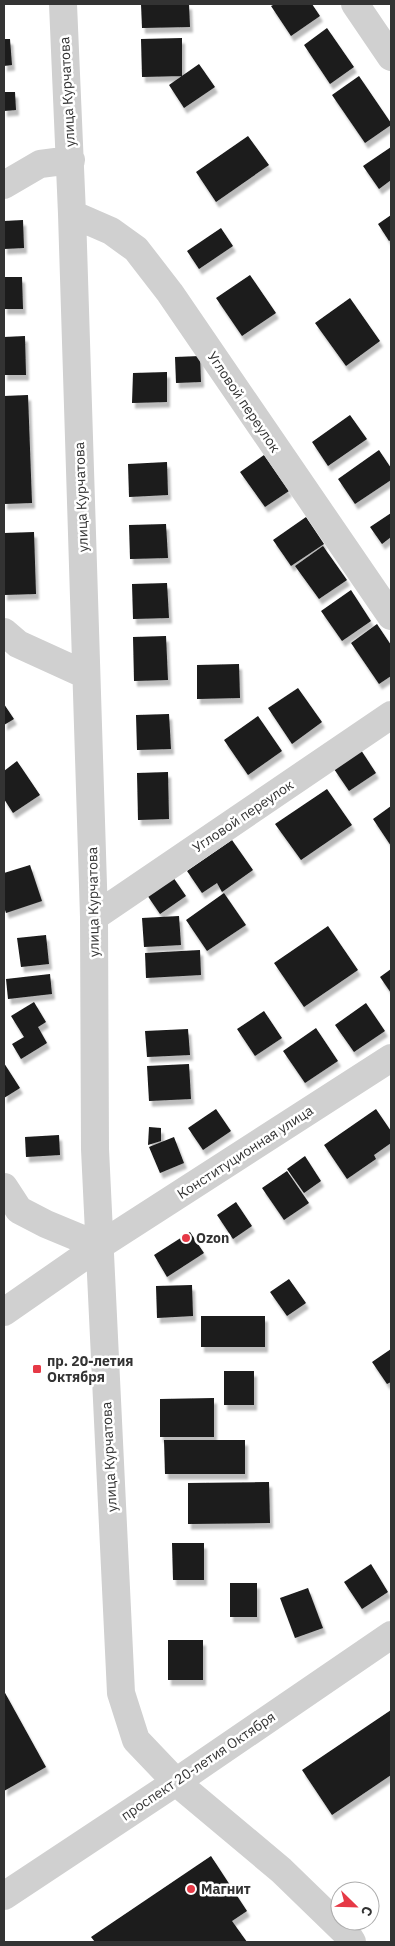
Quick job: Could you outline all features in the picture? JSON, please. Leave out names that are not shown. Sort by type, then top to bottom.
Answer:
[{"type":"street","name":"улица Курчатова","points":[[63,4],[72,214],[94,917],[95,1149],[121,1693],[136,1740],[176,1782],[281,1870],[347,1934],[352,1942]]},
{"type":"street","points":[[355,4],[391,57]]},
{"type":"street","points":[[4,185],[40,164],[70,160]]},
{"type":"street","name":"Угловой переулок","points":[[72,214],[111,231],[136,249],[170,293],[391,616]]},
{"type":"street","points":[[4,632],[18,644],[86,675]]},
{"type":"street","name":"Угловой переулок","points":[[94,917],[391,715]]},
{"type":"street","name":"Конституционная улица","points":[[4,1312],[99,1246],[391,1058]]},
{"type":"street","points":[[4,1187],[19,1210],[46,1224],[99,1246]]},
{"type":"street","name":"проспект 20-летия Октября","points":[[4,1896],[176,1782],[391,1635]]},
{"type":"building","points":[[141,4],[189,4],[190,27],[142,28]]},
{"type":"building","points":[[275,4],[312,4],[320,16],[291,36],[271,6]]},
{"type":"building","points":[[327,28],[354,67],[330,84],[304,45]]},
{"type":"building","points":[[182,38],[182,76],[142,77],[141,39]]},
{"type":"building","points":[[4,39],[10,39],[12,65],[4,66]]},
{"type":"building","points":[[199,64],[215,87],[184,108],[169,85]]},
{"type":"building","points":[[359,76],[391,123],[391,125],[365,143],[332,95]]},
{"type":"building","points":[[4,92],[15,92],[16,110],[4,111]]},
{"type":"building","points":[[248,136],[269,165],[216,202],[196,172]]},
{"type":"building","points":[[391,147],[391,180],[379,189],[363,166]]},
{"type":"building","points":[[391,215],[391,240],[389,241],[378,224]]},
{"type":"building","points":[[23,220],[24,248],[4,249],[4,221]]},
{"type":"building","points":[[221,228],[233,246],[199,269],[187,251]]},
{"type":"building","points":[[250,275],[276,313],[242,336],[216,298]]},
{"type":"building","points":[[4,277],[22,277],[23,309],[4,309]]},
{"type":"building","points":[[350,298],[380,341],[346,366],[315,323]]},
{"type":"building","points":[[25,336],[26,375],[4,375],[4,337]]},
{"type":"building","points":[[200,356],[201,382],[176,383],[175,357]]},
{"type":"building","points":[[167,372],[167,402],[132,403],[133,373]]},
{"type":"building","points":[[28,395],[32,503],[4,504],[4,396]]},
{"type":"building","points":[[350,415],[367,439],[328,466],[312,442]]},
{"type":"building","points":[[379,450],[391,468],[391,480],[355,504],[338,479]]},
{"type":"building","points":[[264,455],[289,491],[265,507],[240,472]]},
{"type":"building","points":[[167,462],[168,495],[129,497],[128,464]]},
{"type":"building","points":[[391,513],[391,537],[382,544],[370,527]]},
{"type":"building","points":[[306,517],[324,544],[291,566],[273,540]]},
{"type":"building","points":[[166,524],[168,558],[130,559],[129,525]]},
{"type":"building","points":[[34,532],[36,594],[4,595],[4,533]]},
{"type":"building","points":[[323,546],[347,580],[319,599],[295,566]]},
{"type":"building","points":[[167,583],[169,618],[133,619],[132,584]]},
{"type":"building","points":[[351,590],[371,621],[342,641],[321,611]]},
{"type":"building","points":[[377,624],[391,645],[391,676],[379,684],[351,643]]},
{"type":"building","points":[[166,636],[168,680],[134,681],[133,637]]},
{"type":"building","points":[[239,664],[240,698],[197,699],[197,665]]},
{"type":"building","points":[[298,688],[322,722],[292,744],[268,708]]},
{"type":"building","points":[[4,704],[14,719],[4,725]]},
{"type":"building","points":[[169,714],[171,749],[137,750],[136,715]]},
{"type":"building","points":[[258,716],[282,751],[248,775],[224,740]]},
{"type":"building","points":[[361,750],[376,773],[349,791],[334,769]]},
{"type":"building","points":[[17,761],[40,795],[13,813],[4,799],[4,771]]},
{"type":"building","points":[[168,772],[169,819],[138,820],[137,773]]},
{"type":"building","points":[[327,789],[352,825],[301,860],[275,824]]},
{"type":"building","points":[[391,806],[391,846],[373,819]]},
{"type":"building","points":[[232,840],[253,870],[222,892],[217,883],[202,893],[187,871]]},
{"type":"building","points":[[30,865],[42,901],[6,913],[4,907],[4,873]]},
{"type":"building","points":[[173,877],[186,896],[160,914],[147,895]]},
{"type":"building","points":[[224,893],[246,925],[207,951],[186,920]]},
{"type":"building","points":[[179,916],[181,945],[144,947],[142,918]]},
{"type":"building","points":[[328,926],[358,970],[304,1007],[274,963]]},
{"type":"building","points":[[46,935],[49,964],[21,967],[17,938]]},
{"type":"building","points":[[200,950],[201,975],[146,978],[145,953]]},
{"type":"building","points":[[391,969],[391,993],[380,977]]},
{"type":"building","points":[[50,974],[52,994],[8,999],[6,979]]},
{"type":"building","points":[[34,1002],[46,1022],[38,1027],[47,1043],[21,1059],[12,1044],[24,1037],[11,1016]]},
{"type":"building","points":[[366,1003],[385,1031],[354,1052],[335,1025]]},
{"type":"building","points":[[264,1011],[282,1038],[255,1056],[237,1029]]},
{"type":"building","points":[[316,1028],[338,1061],[305,1083],[283,1051]]},
{"type":"building","points":[[188,1029],[190,1055],[147,1057],[145,1031]]},
{"type":"building","points":[[4,1063],[20,1088],[4,1098]]},
{"type":"building","points":[[189,1064],[191,1099],[149,1101],[147,1066]]},
{"type":"building","points":[[216,1109],[231,1131],[203,1150],[188,1128]]},
{"type":"building","points":[[376,1109],[391,1131],[391,1143],[374,1155],[376,1159],[347,1179],[324,1145]]},
{"type":"building","points":[[149,1127],[161,1128],[161,1141],[148,1145]]},
{"type":"building","points":[[59,1135],[60,1155],[26,1157],[25,1137]]},
{"type":"building","points":[[174,1137],[184,1163],[160,1173],[149,1147]]},
{"type":"building","points":[[305,1156],[321,1181],[304,1193],[287,1169]]},
{"type":"building","points":[[287,1171],[309,1203],[284,1220],[262,1188]]},
{"type":"building","points":[[236,1202],[252,1226],[233,1239],[217,1215]]},
{"type":"building","points":[[190,1232],[204,1253],[167,1277],[154,1255]]},
{"type":"building","points":[[289,1279],[306,1303],[287,1316],[270,1292]]},
{"type":"building","points":[[192,1285],[193,1316],[157,1318],[156,1286]]},
{"type":"building","points":[[201,1316],[265,1316],[265,1347],[201,1347]]},
{"type":"building","points":[[391,1349],[391,1382],[387,1384],[372,1362]]},
{"type":"building","points":[[224,1371],[254,1371],[254,1405],[224,1405]]},
{"type":"building","points":[[214,1398],[214,1437],[160,1437],[160,1399]]},
{"type":"building","points":[[164,1440],[245,1440],[245,1474],[165,1474]]},
{"type":"building","points":[[269,1482],[270,1523],[188,1524],[188,1483]]},
{"type":"building","points":[[172,1543],[204,1543],[204,1580],[173,1580]]},
{"type":"building","points":[[371,1564],[388,1592],[362,1609],[344,1582]]},
{"type":"building","points":[[230,1583],[257,1583],[257,1617],[230,1617]]},
{"type":"building","points":[[308,1588],[323,1628],[295,1638],[280,1598]]},
{"type":"building","points":[[168,1640],[203,1640],[203,1680],[168,1680]]},
{"type":"building","points":[[4,1691],[46,1767],[4,1791]]},
{"type":"building","points":[[391,1710],[391,1775],[332,1815],[302,1770]]},
{"type":"building","points":[[211,1856],[247,1911],[232,1921],[247,1942],[95,1942],[91,1937]]},
{"type":"place","name":"Ozon","points":[[186,1238]]},
{"type":"place","name":"пр. 20-летия Октября","points":[[37,1369]]},
{"type":"place","name":"Магнит","points":[[191,1889]]}]
